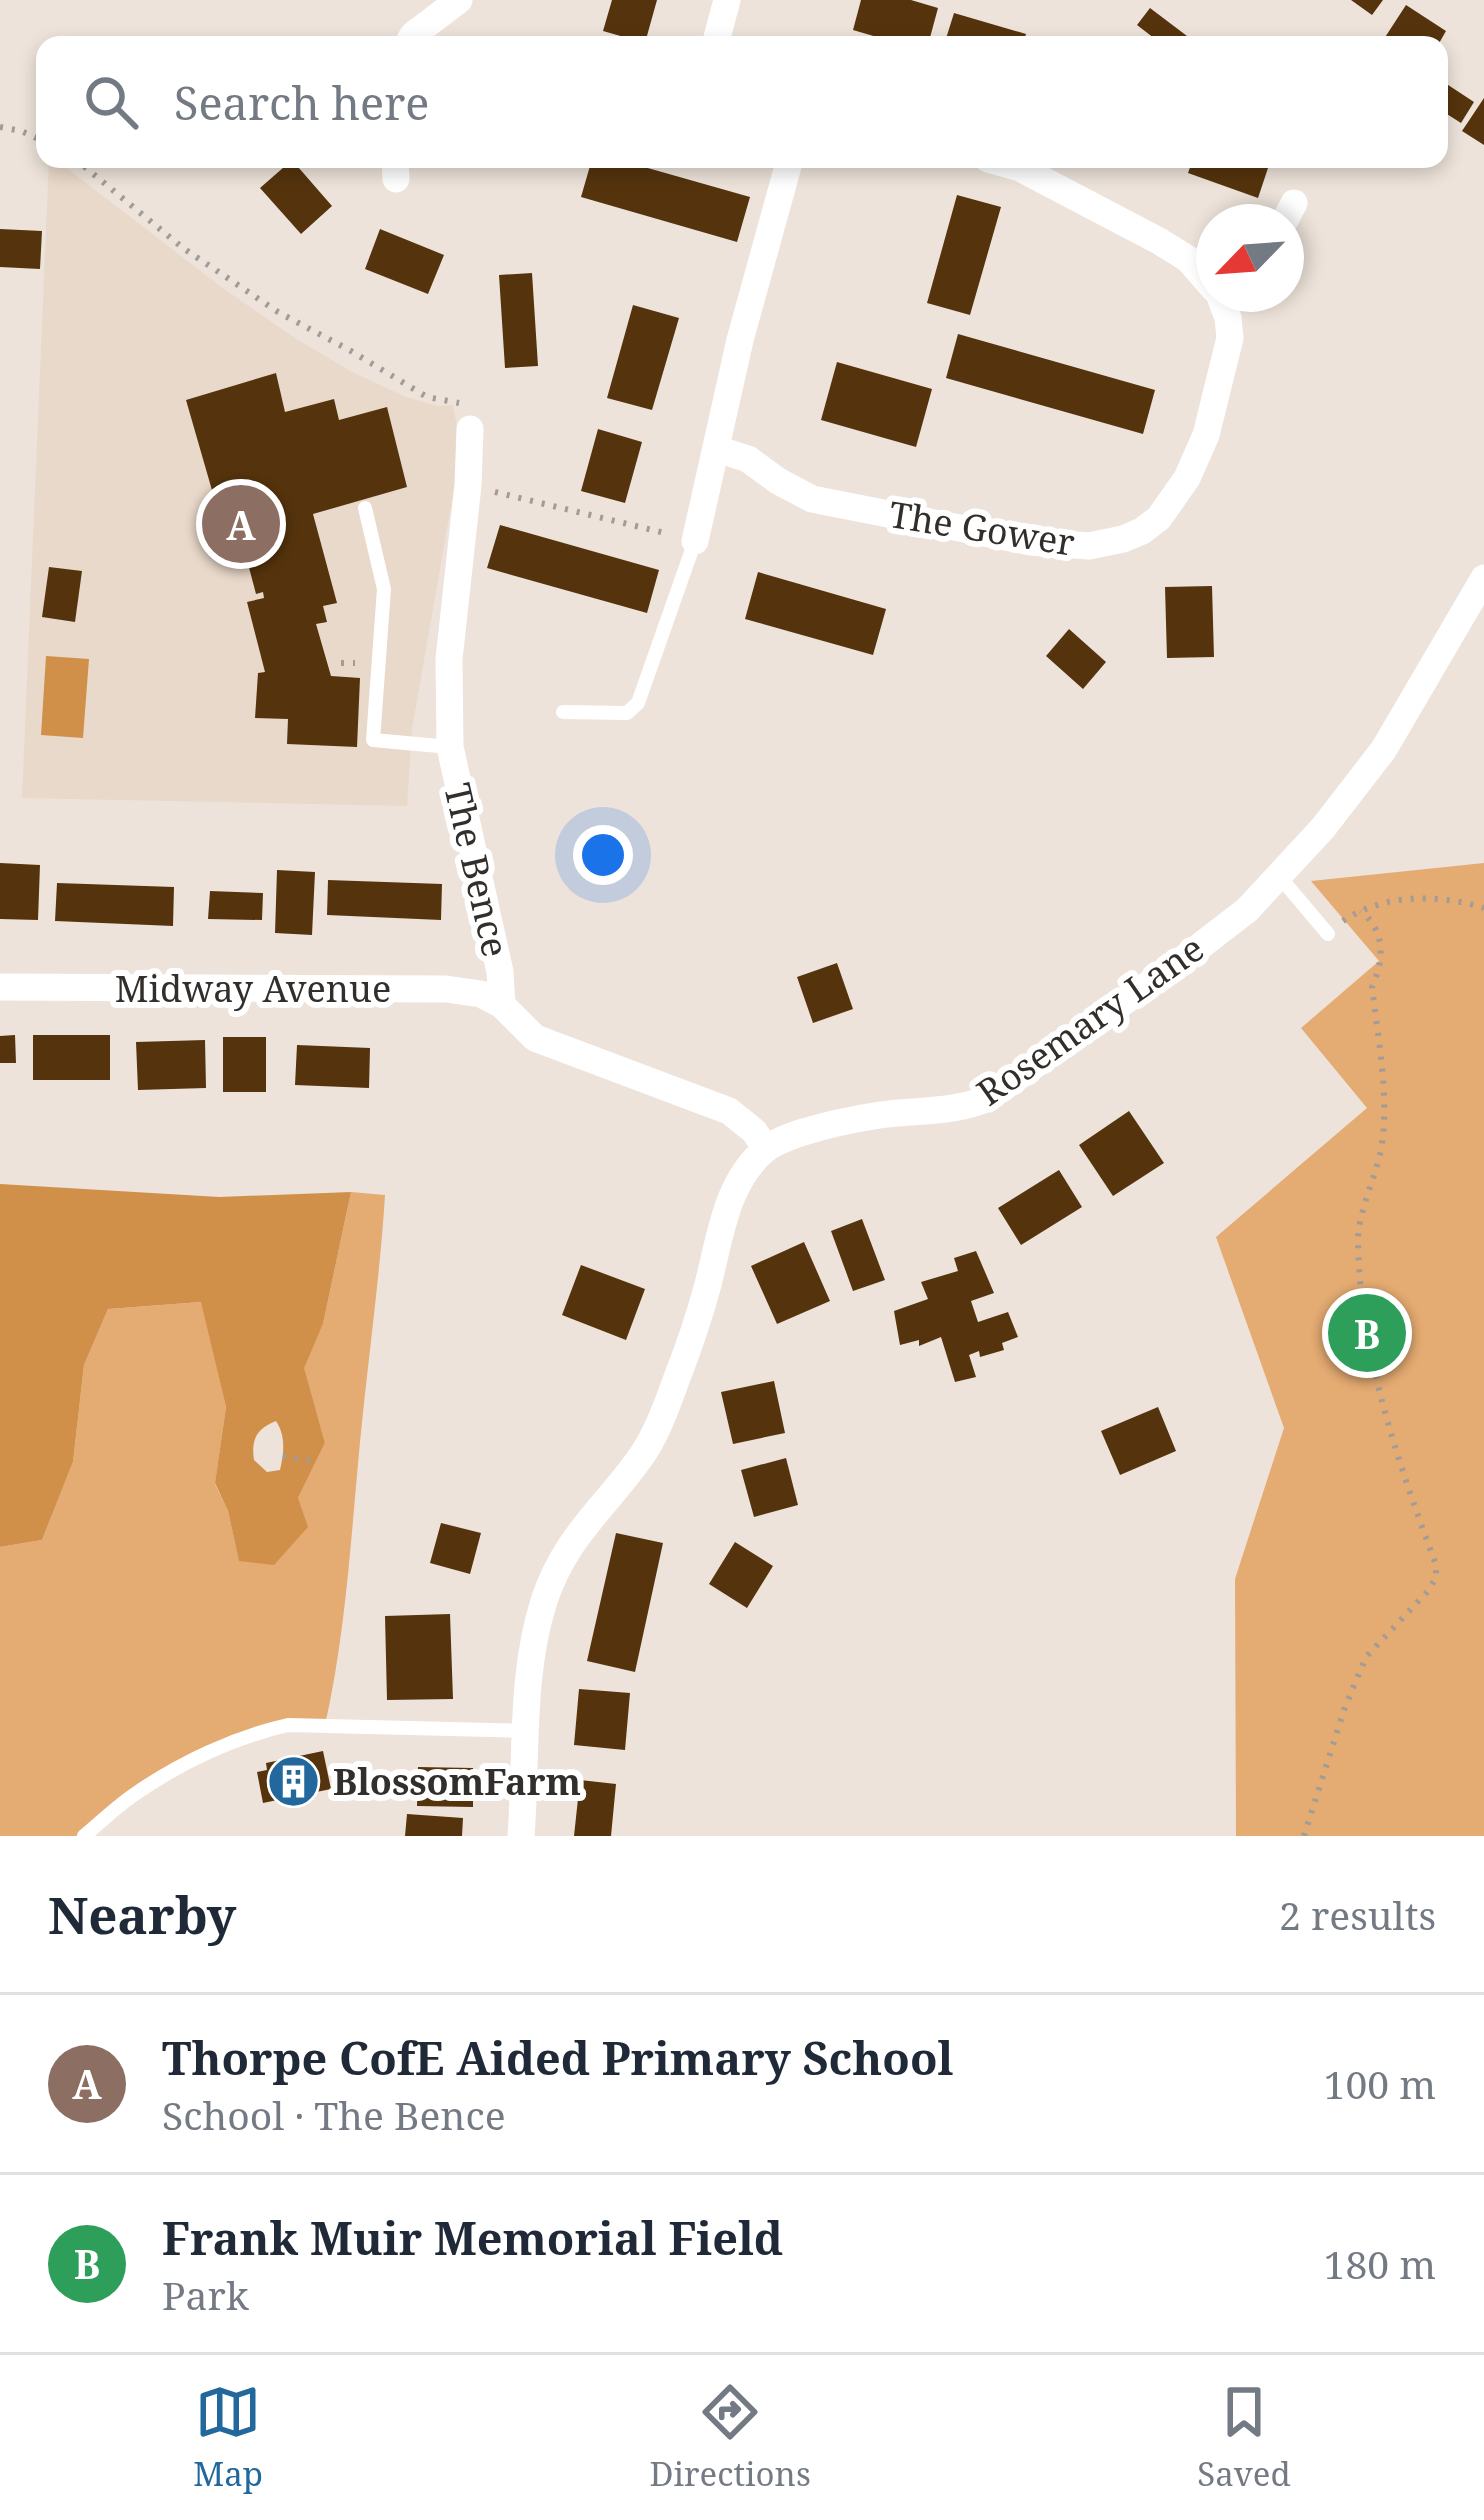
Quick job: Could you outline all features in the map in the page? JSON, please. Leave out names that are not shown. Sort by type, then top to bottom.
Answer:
[{"type":"street","points":[[412,36],[459,0]]},
{"type":"street","points":[[718,36],[728,0]]},
{"type":"street","points":[[695,541],[740,340],[788,168]]},
{"type":"street","name":"The Gower","points":[[1020,168],[1159,241],[1196,267]]},
{"type":"street","name":"The Gower","points":[[717,449],[748,459],[812,499],[1030,542],[1088,546],[1123,539],[1159,518],[1186,478],[1206,435],[1230,338],[1226,312]]},
{"type":"street","name":"The Bence","points":[[470,428],[449,659],[450,747],[500,972],[502,1005],[535,1039],[729,1111],[754,1131],[766,1149]]},
{"type":"street","name":"Rosemary Lane","points":[[766,1149],[820,1127],[971,1105],[988,1098],[1247,910],[1323,828],[1384,749],[1473,621],[1484,578]]},
{"type":"street","name":"Midway Avenue","points":[[0,987],[446,989],[481,994],[502,1005]]},
{"type":"street","points":[[520,1836],[534,1639],[558,1564],[577,1533],[644,1452],[678,1376],[725,1215],[741,1178],[766,1149]]},
{"type":"lane","points":[[365,508],[384,589],[373,740],[450,747]]},
{"type":"lane","points":[[563,712],[627,712],[638,703],[695,541]]},
{"type":"lane","points":[[1279,876],[1328,934]]},
{"type":"lane","points":[[85,1836],[135,1794],[253,1732],[288,1724],[526,1731]]},
{"type":"path","points":[[0,127],[36,138]]},
{"type":"path","points":[[86,168],[183,248],[278,312],[428,397],[459,403],[470,428]]},
{"type":"path","points":[[468,485],[695,541]]},
{"type":"path","points":[[1304,1836],[1366,1658],[1436,1578],[1436,1565],[1378,1386],[1362,1299],[1358,1236],[1381,1151],[1386,1104],[1372,988],[1379,971],[1379,932],[1361,911],[1413,898],[1455,899],[1484,908]]},
{"type":"path","points":[[283,1456],[316,1462]]},
{"type":"shaded area","points":[[49,168],[67,168],[295,338],[406,397],[453,405],[461,449],[412,729],[407,806],[22,798]]},
{"type":"shaded area","points":[[46,656],[89,659],[83,738],[41,735]]},
{"type":"shaded area","points":[[1484,863],[1484,1836],[1236,1836],[1235,1579],[1284,1428],[1216,1237],[1367,1108],[1301,1028],[1379,961],[1311,881]]},
{"type":"shaded area","points":[[0,1184],[219,1197],[351,1192],[323,1324],[304,1368],[325,1443],[298,1498],[308,1527],[274,1565],[239,1561],[228,1511],[215,1483],[226,1407],[201,1302],[108,1309],[84,1365],[73,1462],[42,1540],[0,1547]],"holes":[[[276,1421],[280,1470],[267,1472],[254,1460],[254,1441],[269,1424]]]},
{"type":"shaded area","points":[[351,1192],[385,1195],[347,1584],[325,1725],[288,1725],[194,1760],[84,1836],[0,1836],[0,1547],[42,1540],[73,1462],[84,1365],[108,1309],[202,1302],[226,1407],[215,1484],[228,1511],[239,1560],[298,1498],[325,1443],[303,1368],[323,1324]]},
{"type":"building","points":[[612,0],[657,0],[647,36],[603,31]]},
{"type":"building","points":[[861,0],[911,0],[938,8],[930,36],[873,36],[853,30]]},
{"type":"building","points":[[1351,0],[1383,0],[1372,15]]},
{"type":"building","points":[[1406,5],[1446,31],[1443,36],[1386,36]]},
{"type":"building","points":[[1150,8],[1187,36],[1151,36],[1137,25]]},
{"type":"building","points":[[954,13],[1026,34],[1025,36],[947,36]]},
{"type":"building","points":[[1448,85],[1474,102],[1461,123],[1448,115]]},
{"type":"building","points":[[1484,98],[1484,145],[1462,131]]},
{"type":"building","points":[[283,168],[299,168],[332,206],[301,234],[260,188]]},
{"type":"building","points":[[589,168],[648,168],[750,197],[737,242],[581,197]]},
{"type":"building","points":[[1190,168],[1268,168],[1258,198],[1188,173]]},
{"type":"building","points":[[957,195],[1001,207],[970,315],[927,303]]},
{"type":"building","points":[[0,229],[42,231],[40,269],[0,267]]},
{"type":"building","points":[[380,229],[444,255],[428,294],[365,269]]},
{"type":"building","points":[[532,273],[538,366],[505,368],[499,275]]},
{"type":"building","points":[[633,305],[679,318],[652,410],[607,398]]},
{"type":"building","points":[[958,334],[1155,390],[1143,434],[946,378]]},
{"type":"building","points":[[837,362],[932,389],[916,447],[821,420]]},
{"type":"building","points":[[276,373],[285,412],[334,399],[339,420],[387,407],[407,487],[313,514],[337,603],[323,606],[327,622],[316,624],[331,676],[360,678],[357,747],[287,744],[288,719],[255,718],[258,673],[265,672],[247,602],[264,598],[263,592],[256,594],[247,560],[253,558],[240,513],[220,518],[186,400]]},
{"type":"building","points":[[598,429],[642,442],[625,503],[581,491]]},
{"type":"building","points":[[500,525],[659,570],[647,613],[487,568]]},
{"type":"building","points":[[49,567],[82,571],[75,622],[42,617]]},
{"type":"building","points":[[758,572],[886,609],[873,655],[745,619]]},
{"type":"building","points":[[1212,586],[1214,657],[1167,658],[1165,587]]},
{"type":"building","points":[[1069,629],[1106,662],[1083,689],[1046,656]]},
{"type":"building","points":[[0,863],[40,865],[38,920],[0,919]]},
{"type":"building","points":[[277,870],[315,872],[312,935],[275,933]]},
{"type":"building","points":[[328,880],[442,884],[441,920],[327,915]]},
{"type":"building","points":[[57,883],[174,887],[173,926],[55,921]]},
{"type":"building","points":[[210,891],[263,893],[262,920],[208,919]]},
{"type":"building","points":[[837,963],[853,1009],[813,1023],[797,977]]},
{"type":"building","points":[[15,1035],[16,1063],[0,1063],[0,1036]]},
{"type":"building","points":[[33,1035],[110,1035],[110,1080],[33,1080]]},
{"type":"building","points":[[223,1037],[266,1037],[266,1092],[223,1092]]},
{"type":"building","points":[[205,1040],[206,1088],[138,1090],[136,1042]]},
{"type":"building","points":[[297,1045],[370,1048],[369,1088],[295,1085]]},
{"type":"building","points":[[1129,1111],[1164,1163],[1113,1196],[1079,1145]]},
{"type":"building","points":[[1059,1170],[1082,1207],[1021,1245],[998,1208]]},
{"type":"building","points":[[862,1219],[885,1280],[853,1291],[831,1231]]},
{"type":"building","points":[[804,1242],[830,1301],[777,1324],[751,1266]]},
{"type":"building","points":[[976,1251],[994,1293],[971,1301],[978,1322],[1008,1312],[1018,1337],[1002,1343],[1004,1350],[969,1355],[976,1377],[955,1382],[941,1337],[919,1346],[919,1340],[900,1345],[894,1311],[928,1299],[921,1282],[958,1271],[954,1258]]},
{"type":"building","points":[[581,1265],[645,1289],[626,1340],[562,1315]]},
{"type":"building","points":[[774,1381],[785,1433],[733,1444],[721,1392]]},
{"type":"building","points":[[1158,1407],[1176,1451],[1120,1475],[1101,1431]]},
{"type":"building","points":[[786,1458],[798,1505],[754,1517],[741,1470]]},
{"type":"building","points":[[441,1523],[481,1533],[470,1574],[430,1563]]},
{"type":"building","points":[[616,1533],[663,1543],[635,1672],[587,1661]]},
{"type":"building","points":[[735,1542],[773,1566],[747,1608],[709,1584]]},
{"type":"building","points":[[450,1614],[453,1699],[387,1700],[385,1616]]},
{"type":"building","points":[[579,1689],[630,1693],[625,1750],[574,1745]]},
{"type":"building","name":"BlossomFarm","points":[[323,1751],[331,1789],[263,1803],[257,1772],[267,1770],[266,1763]]},
{"type":"building","points":[[334,1764],[351,1764],[351,1788],[335,1788]]},
{"type":"building","points":[[418,1767],[473,1768],[473,1807],[417,1806]]},
{"type":"building","points":[[580,1780],[616,1784],[611,1836],[574,1836]]},
{"type":"building","points":[[407,1814],[463,1818],[462,1836],[405,1836]]},
{"type":"place","name":"Thorpe CofE Aided Primary School","points":[[241,524]]},
{"type":"place","name":"Frank Muir Memorial Field","points":[[1367,1333]]},
{"type":"place","name":"BlossomFarm","points":[[294,1781]]}]
